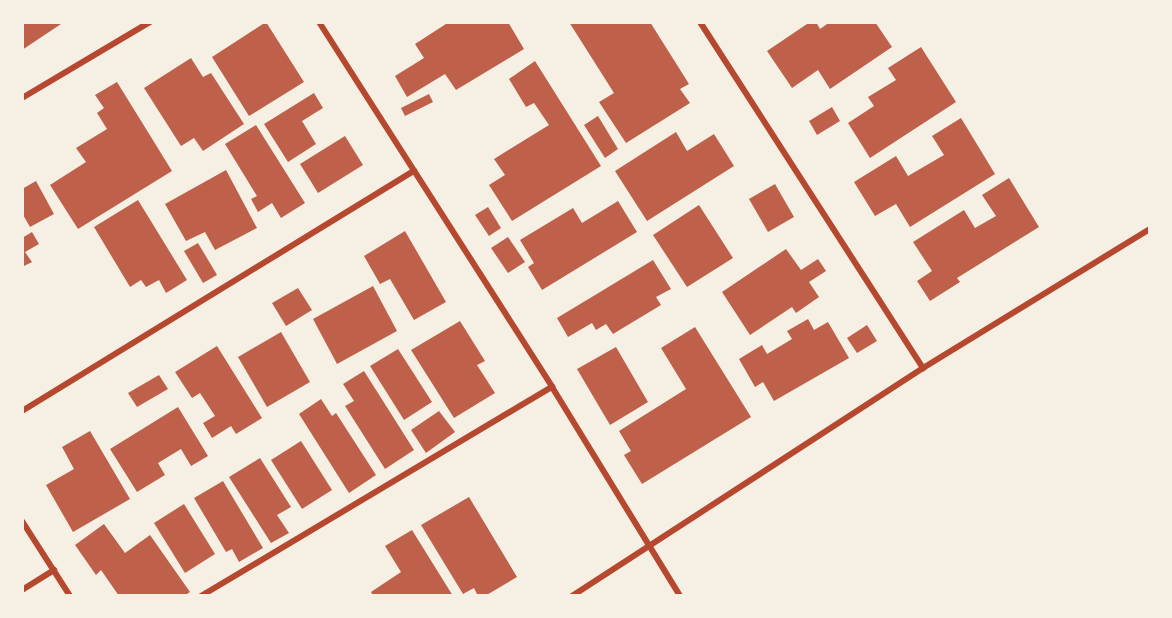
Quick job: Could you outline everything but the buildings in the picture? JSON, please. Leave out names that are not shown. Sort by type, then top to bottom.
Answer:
[{"type":"street","points":[[22,98],[150,22]]},
{"type":"street","points":[[319,22],[552,387],[680,596]]},
{"type":"street","points":[[700,22],[923,368]]},
{"type":"street","points":[[22,411],[414,171]]},
{"type":"street","points":[[572,596],[923,368],[1149,229]]},
{"type":"street","points":[[201,596],[552,387]]},
{"type":"street","points":[[22,521],[70,596]]},
{"type":"street","points":[[22,590],[54,570]]}]
